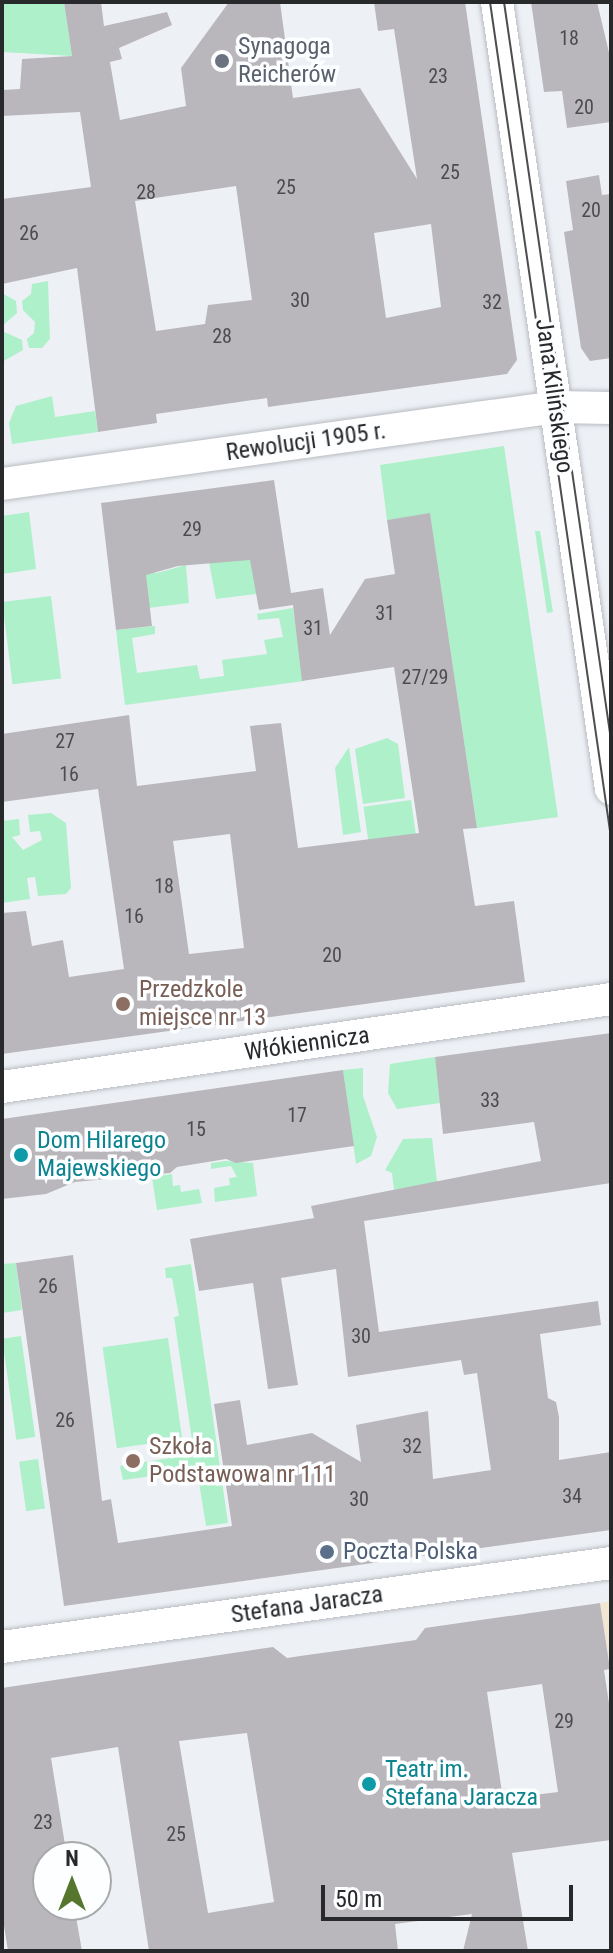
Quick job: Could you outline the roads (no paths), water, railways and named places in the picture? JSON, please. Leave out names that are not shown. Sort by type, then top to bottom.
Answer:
[{"type":"street","name":"Jana Kilińskiego","points":[[497,2],[611,789]]},
{"type":"street","name":"Rewolucji 1905 r.","points":[[2,484],[556,407],[611,408]]},
{"type":"street","name":"Włókiennicza","points":[[2,1087],[611,999]]},
{"type":"street","name":"Stefana Jaracza","points":[[3,1641],[611,1563]]},
{"type":"tram line","points":[[490,2],[611,838]]},
{"type":"tram line","points":[[504,2],[611,740]]},
{"type":"place","name":"Synagoga Reicherów","points":[[222,61]]},
{"type":"place","name":"Przedzkole miejsce nr 13","points":[[123,1004]]},
{"type":"place","name":"Dom Hilarego Majewskiego","points":[[21,1155]]},
{"type":"place","name":"Szkoła Podstawowa nr 111","points":[[133,1461]]},
{"type":"place","name":"Poczta Polska","points":[[327,1552]]},
{"type":"place","name":"Teatr im. Stefana Jaracza","points":[[369,1784]]}]
